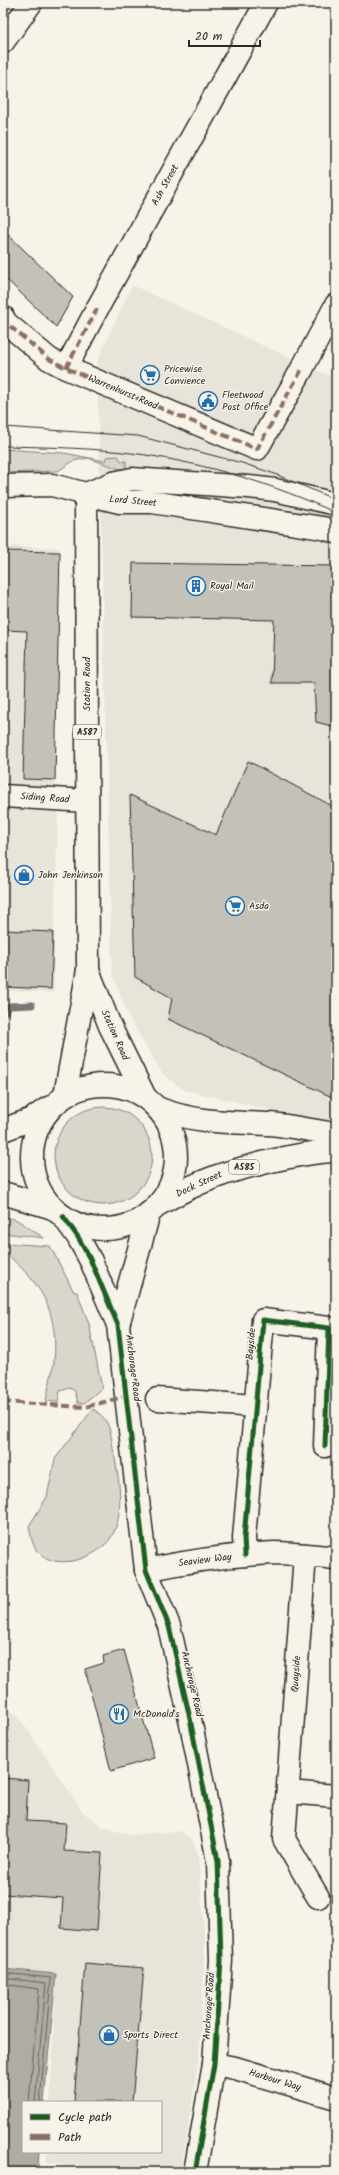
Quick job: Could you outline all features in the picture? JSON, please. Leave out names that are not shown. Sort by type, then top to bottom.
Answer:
[{"type":"main road","points":[[3,42],[31,3]]},
{"type":"main road","name":"Ash Street","points":[[66,368],[266,3]]},
{"type":"main road","name":"Warrenhurst Road","points":[[3,316],[5,322],[49,359],[66,368],[257,449],[336,305]]},
{"type":"main road","name":"Lord Street","points":[[86,494],[113,483],[132,479],[275,490],[336,504]]},
{"type":"main road","points":[[3,486],[52,485],[86,494]]},
{"type":"main road","name":"Lord Street","points":[[86,494],[120,502],[152,502],[323,528],[336,532]]},
{"type":"main road","name":"Station Road","points":[[58,1100],[88,970],[86,494]]},
{"type":"main road","name":"Siding Road","points":[[3,796],[87,801]]},
{"type":"main road","name":"Station Road","points":[[88,970],[113,1032],[151,1102]]},
{"type":"main road","points":[[3,1130],[32,1119],[58,1100],[85,1086],[107,1084],[127,1088],[168,1112],[203,1120],[272,1124],[328,1133],[336,1136]]},
{"type":"main road","name":"Anchorage Road","points":[[58,1100],[36,1130],[32,1147],[32,1166],[39,1188],[78,1236],[91,1261],[118,1325],[146,1570],[170,1626],[190,1714],[218,1861],[221,1960],[214,2064],[195,2172]]},
{"type":"main road","name":"A585","points":[[3,1193],[58,1212],[74,1222],[93,1228],[114,1228],[134,1223],[154,1209],[172,1182],[176,1163],[174,1140],[167,1121],[151,1102]]},
{"type":"main road","name":"Dock Street","points":[[154,1209],[186,1188],[232,1170],[323,1151],[336,1152]]},
{"type":"main road","name":"Anchorage Road","points":[[118,1325],[154,1209]]},
{"type":"main road","name":"Bayside","points":[[246,1555],[244,1538],[262,1320],[329,1328],[325,1446]]},
{"type":"main road","points":[[157,1398],[255,1406]]},
{"type":"main road","name":"Seaview Way","points":[[146,1570],[183,1562],[276,1553],[336,1558]]},
{"type":"main road","name":"Quayside","points":[[305,1556],[284,1839],[318,1897]]},
{"type":"main road","points":[[288,1792],[336,1796]]},
{"type":"main road","name":"Harbour Way","points":[[214,2064],[235,2068],[336,2098]]},
{"type":"shaded area","points":[[132,285],[336,379],[336,1125],[184,1090],[162,1073],[128,1016],[112,972],[97,362]]},
{"type":"shaded area","points":[[3,449],[64,453],[105,461],[106,457],[118,456],[121,461],[126,461],[126,471],[88,458],[73,461],[58,471],[3,473]]},
{"type":"shaded area","points":[[3,546],[58,548],[60,552],[55,780],[58,815],[54,932],[54,993],[3,990]]},
{"type":"shaded area","points":[[103,1107],[122,1111],[137,1122],[148,1137],[152,1156],[148,1175],[137,1190],[122,1201],[103,1205],[84,1201],[69,1190],[58,1175],[54,1156],[58,1137],[69,1122],[84,1111]]},
{"type":"shaded area","points":[[3,1216],[17,1220],[44,1238],[3,1233]]},
{"type":"shaded area","points":[[3,1243],[50,1246],[74,1292],[77,1292],[89,1324],[102,1388],[84,1403],[78,1403],[75,1391],[70,1388],[60,1391],[58,1402],[46,1401],[54,1362],[55,1344],[50,1312],[45,1299],[37,1286],[28,1275],[3,1251]]},
{"type":"shaded area","points":[[93,1409],[104,1418],[111,1434],[120,1493],[117,1523],[109,1541],[101,1548],[81,1559],[59,1562],[49,1559],[37,1551],[32,1541],[29,1526],[47,1497],[55,1459]]},
{"type":"shaded area","points":[[3,1706],[8,1707],[25,1726],[83,1812],[103,1827],[130,1835],[179,1831],[192,1839],[198,1853],[205,1943],[199,2056],[181,2172],[101,2172],[47,2162],[47,2153],[162,2153],[162,2101],[50,2101],[56,1974],[3,1969]]},
{"type":"water","points":[[3,1969],[56,1974],[44,2101],[22,2101],[22,2153],[39,2153],[38,2172],[3,2172]]},
{"type":"building","points":[[3,230],[73,297],[56,327],[3,276]]},
{"type":"building","points":[[3,551],[60,552],[55,780],[23,779],[27,631],[3,630]]},
{"type":"building","points":[[133,563],[336,566],[336,727],[316,722],[314,683],[272,683],[274,620],[132,617]]},
{"type":"building","name":"Asda","points":[[248,761],[336,808],[336,1099],[168,1019],[172,998],[135,977],[130,795],[216,835]]},
{"type":"building","points":[[3,930],[53,932],[51,989],[3,987]]},
{"type":"building","name":"McDonald's","points":[[124,1650],[154,1758],[111,1771],[85,1669],[104,1663],[103,1656]]},
{"type":"building","points":[[3,1778],[28,1780],[26,1821],[66,1823],[64,1851],[102,1853],[97,1931],[61,1928],[63,1898],[3,1894]]},
{"type":"building","name":"Sports Direct","points":[[85,1963],[144,1968],[132,2101],[74,2101]]},
{"type":"waterway","points":[[3,1014],[10,1006],[32,1005]]},
{"type":"tram line","points":[[3,427],[138,436],[242,463],[275,474],[336,500]]},
{"type":"tram line","points":[[3,446],[106,450],[190,463],[264,484],[336,513]]},
{"type":"marked path","points":[[66,368],[97,309]]},
{"type":"marked path","points":[[3,317],[5,322],[49,359],[66,368],[257,449],[302,369]]},
{"type":"marked path","points":[[3,1402],[85,1407],[127,1396]]},
{"type":"cycle path","points":[[63,1216],[78,1237],[91,1261],[118,1325],[146,1570],[169,1626],[189,1714],[218,1861],[221,1960],[214,2064],[195,2172]]},
{"type":"cycle path","points":[[245,1555],[244,1538],[263,1320],[329,1328],[325,1446]]},
{"type":"place","name":"Pricewise Convience","points":[[150,375]]},
{"type":"place","name":"Fleetwood Post Office","points":[[208,401]]},
{"type":"place","name":"Royal Mail","points":[[196,586]]},
{"type":"place","name":"John Jenkinson","points":[[24,875]]},
{"type":"place","name":"Asda","points":[[235,906]]},
{"type":"place","name":"McDonald's","points":[[119,1714]]},
{"type":"place","name":"Sports Direct","points":[[109,2035]]}]
